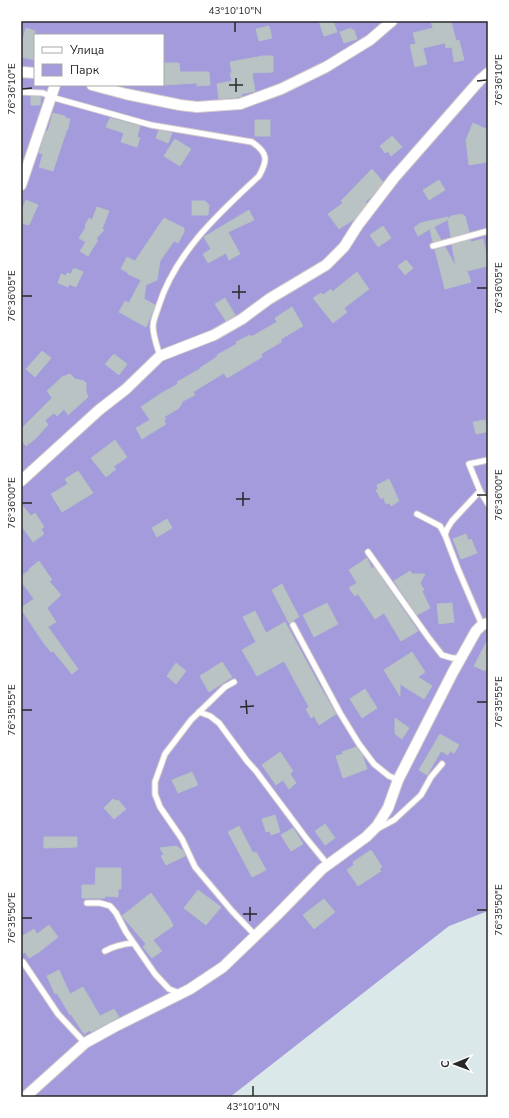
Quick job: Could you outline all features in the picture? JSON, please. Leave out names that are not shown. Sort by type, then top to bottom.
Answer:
[{"type":"street","points":[[96,86],[180,105],[197,107],[240,104],[281,89],[326,68],[370,40],[392,21]]},
{"type":"street","points":[[21,72],[34,73]]},
{"type":"street","points":[[21,481],[99,410],[126,389],[160,356],[214,335],[242,319],[269,299],[326,265],[344,247],[358,225],[432,132],[480,80],[488,74]]},
{"type":"street","points":[[21,185],[55,86]]},
{"type":"street","points":[[25,1097],[85,1043],[180,994],[223,967],[322,869],[377,826],[388,808],[398,780],[461,658],[476,631],[485,624]]},
{"type":"lane","points":[[21,92],[43,93],[51,97],[151,125],[252,142],[259,146],[264,152],[266,159],[259,176],[211,222],[187,252],[164,289],[153,325],[154,336],[160,356]]},
{"type":"lane","points":[[433,246],[488,231]]},
{"type":"lane","points":[[488,460],[469,464],[480,491],[488,504]]},
{"type":"lane","points":[[446,535],[447,529],[452,521],[480,491]]},
{"type":"lane","points":[[417,514],[440,526],[446,535],[458,569],[485,624]]},
{"type":"lane","points":[[368,552],[442,655],[452,658],[461,658]]},
{"type":"lane","points":[[293,625],[359,744],[374,764],[389,776],[398,780]]},
{"type":"lane","points":[[234,682],[191,720],[165,754],[155,782],[155,794],[160,807],[182,838],[195,867],[232,911],[255,935]]},
{"type":"lane","points":[[199,712],[210,716],[219,723],[328,865]]},
{"type":"lane","points":[[371,832],[394,820],[421,795],[431,777],[442,764]]},
{"type":"lane","points":[[87,903],[100,903],[110,906],[116,912],[126,932],[155,974],[169,989],[180,994]]},
{"type":"lane","points":[[105,951],[113,947],[133,943]]},
{"type":"lane","points":[[23,962],[58,1014],[85,1043]]},
{"type":"green space","points":[[21,21],[488,21],[488,911],[449,926],[230,1097],[21,1097]]},
{"type":"building","points":[[319,21],[333,21],[337,32],[324,36]]},
{"type":"building","points":[[431,21],[451,21],[456,41],[459,40],[464,60],[454,62],[452,47],[446,48],[445,43],[423,48],[427,64],[415,67],[410,45],[416,44],[413,33],[433,28]]},
{"type":"building","points":[[269,26],[272,38],[259,41],[256,29]]},
{"type":"building","points":[[26,28],[35,31],[34,60],[21,57],[21,45]]},
{"type":"building","points":[[351,28],[351,30],[354,30],[357,39],[344,43],[340,32]]},
{"type":"building","points":[[263,56],[273,56],[273,72],[252,73],[255,91],[241,94],[242,96],[239,97],[219,99],[217,84],[232,81],[230,62]]},
{"type":"building","points":[[164,63],[179,63],[180,72],[209,72],[210,85],[197,86],[197,83],[164,85]]},
{"type":"building","points":[[31,96],[41,97],[40,105],[31,105]]},
{"type":"building","points":[[53,113],[70,119],[68,129],[53,171],[39,167],[43,154],[39,153],[46,131],[48,131]]},
{"type":"building","points":[[110,118],[140,126],[137,137],[140,138],[137,147],[121,142],[124,133],[106,127]]},
{"type":"building","points":[[255,120],[270,120],[270,136],[255,136]]},
{"type":"building","points":[[473,123],[488,130],[488,162],[469,165],[466,140]]},
{"type":"building","points":[[159,130],[172,133],[168,143],[156,138]]},
{"type":"building","points":[[392,136],[402,147],[391,156],[388,151],[385,153],[380,146]]},
{"type":"building","points":[[175,139],[191,149],[180,166],[164,156]]},
{"type":"building","points":[[372,169],[383,182],[365,202],[367,203],[356,218],[339,229],[328,214],[343,203],[341,201]]},
{"type":"building","points":[[439,180],[445,190],[429,200],[423,190]]},
{"type":"building","points":[[26,200],[38,205],[29,225],[21,223],[21,212]]},
{"type":"building","points":[[192,201],[205,201],[209,205],[208,215],[192,215]]},
{"type":"building","points":[[97,207],[109,211],[102,229],[104,230],[96,239],[98,240],[88,256],[80,251],[86,242],[79,238],[86,227],[85,226],[89,218],[92,220]]},
{"type":"building","points":[[249,210],[254,220],[228,232],[240,254],[229,260],[226,253],[208,263],[203,254],[211,249],[204,237]]},
{"type":"building","points":[[463,214],[463,216],[465,216],[469,232],[451,237],[448,221],[451,216]]},
{"type":"building","points":[[448,217],[449,219],[434,227],[441,240],[433,242],[430,229],[418,236],[414,228],[420,223]]},
{"type":"building","points":[[164,218],[184,228],[184,232],[178,243],[174,241],[160,261],[157,280],[146,285],[144,299],[155,305],[146,327],[119,312],[125,301],[129,303],[141,280],[121,269],[127,257],[135,261]]},
{"type":"building","points":[[383,226],[391,238],[378,247],[370,235]]},
{"type":"building","points":[[483,239],[488,266],[467,271],[471,282],[445,289],[435,250],[445,247],[456,267],[452,245],[470,240],[471,242]]},
{"type":"building","points":[[406,260],[413,268],[405,275],[398,266]]},
{"type":"building","points":[[73,269],[83,272],[76,287],[69,284],[68,287],[58,283],[61,274],[66,276],[67,273],[71,274]]},
{"type":"building","points":[[357,272],[369,289],[344,308],[347,312],[333,323],[313,298],[321,293],[323,295],[331,289],[332,292]]},
{"type":"building","points":[[225,298],[235,315],[226,321],[215,304]]},
{"type":"building","points":[[292,307],[303,326],[281,339],[281,342],[261,354],[262,357],[227,378],[224,373],[193,392],[195,395],[183,401],[179,408],[164,417],[166,419],[164,420],[166,424],[142,439],[136,428],[150,420],[141,407],[178,384],[177,382],[200,369],[218,356],[217,355],[237,344],[236,342],[250,335],[251,337],[277,322],[275,318]]},
{"type":"building","points":[[42,351],[51,358],[35,377],[26,369]]},
{"type":"building","points":[[114,354],[127,364],[119,375],[105,364]]},
{"type":"building","points":[[70,374],[75,379],[86,383],[86,392],[88,397],[68,415],[64,409],[57,416],[54,413],[45,420],[48,425],[26,446],[21,440],[21,429],[52,398],[47,391],[62,377]]},
{"type":"building","points":[[485,420],[487,432],[476,434],[473,422]]},
{"type":"building","points":[[115,440],[127,457],[113,467],[116,469],[106,477],[91,458]]},
{"type":"building","points":[[78,471],[93,493],[62,512],[51,494],[68,484],[65,479]]},
{"type":"building","points":[[389,479],[399,501],[391,506],[390,503],[386,504],[383,497],[381,499],[376,490],[378,489],[377,485]]},
{"type":"building","points":[[21,504],[31,516],[35,513],[44,527],[41,529],[44,534],[33,542],[21,525]]},
{"type":"building","points":[[167,519],[172,528],[157,537],[152,528]]},
{"type":"building","points":[[466,534],[468,540],[471,539],[477,553],[461,559],[453,539]]},
{"type":"building","points":[[367,558],[372,569],[374,567],[418,631],[401,641],[384,613],[375,619],[358,594],[355,596],[349,588],[357,583],[349,570]]},
{"type":"building","points":[[39,561],[52,580],[49,581],[61,595],[47,608],[56,622],[48,627],[78,669],[72,674],[53,651],[51,652],[43,642],[21,609],[34,599],[21,581],[21,576]]},
{"type":"building","points":[[410,571],[412,574],[425,574],[420,583],[430,608],[417,615],[394,581]]},
{"type":"building","points":[[282,584],[299,617],[289,623],[272,590]]},
{"type":"building","points":[[327,603],[338,624],[314,637],[303,615]]},
{"type":"building","points":[[452,603],[454,622],[439,624],[437,604]]},
{"type":"building","points":[[255,611],[266,633],[285,622],[336,714],[319,725],[314,716],[311,718],[306,709],[309,707],[284,661],[257,676],[242,650],[256,642],[243,617]]},
{"type":"building","points":[[488,639],[488,664],[485,671],[474,666]]},
{"type":"building","points":[[412,652],[425,672],[418,677],[432,686],[424,699],[400,684],[400,696],[384,670]]},
{"type":"building","points":[[222,662],[232,677],[209,692],[200,676]]},
{"type":"building","points":[[176,663],[186,671],[176,684],[167,676]]},
{"type":"building","points":[[365,689],[377,708],[362,718],[350,699]]},
{"type":"building","points":[[395,718],[409,728],[402,739],[395,734]]},
{"type":"building","points":[[440,734],[459,745],[454,753],[450,751],[448,755],[441,751],[427,775],[419,770]]},
{"type":"building","points":[[356,747],[362,754],[367,769],[343,778],[336,756]]},
{"type":"building","points":[[280,752],[293,771],[290,774],[296,783],[289,789],[283,780],[276,785],[262,765]]},
{"type":"building","points":[[192,772],[198,785],[178,793],[172,780]]},
{"type":"building","points":[[113,799],[116,801],[118,800],[126,809],[114,819],[104,808]]},
{"type":"building","points":[[275,815],[280,832],[271,835],[270,831],[266,832],[262,819]]},
{"type":"building","points":[[325,824],[335,838],[325,845],[315,831]]},
{"type":"building","points":[[239,826],[253,853],[256,852],[266,870],[252,877],[228,832]]},
{"type":"building","points":[[293,828],[303,844],[291,851],[281,835]]},
{"type":"building","points":[[44,837],[77,837],[77,847],[44,848]]},
{"type":"building","points":[[176,846],[183,851],[185,856],[166,865],[161,856],[164,855],[160,848]]},
{"type":"building","points":[[371,850],[382,867],[379,869],[381,871],[358,886],[347,870],[354,865],[353,862]]},
{"type":"building","points":[[96,868],[121,868],[121,889],[118,889],[118,897],[105,896],[105,898],[82,898],[82,885],[95,885]]},
{"type":"building","points":[[198,890],[221,907],[206,925],[184,908]]},
{"type":"building","points":[[151,893],[170,919],[173,926],[153,940],[162,951],[152,958],[143,947],[146,944],[122,916]]},
{"type":"building","points":[[324,899],[335,912],[314,929],[303,915]]},
{"type":"building","points":[[49,925],[58,937],[29,958],[25,952],[21,955],[21,937],[34,929],[37,934]]},
{"type":"building","points":[[59,970],[70,994],[83,987],[100,1016],[114,1009],[119,1017],[91,1032],[90,1030],[84,1034],[71,1014],[70,1015],[57,993],[55,994],[47,976]]}]
